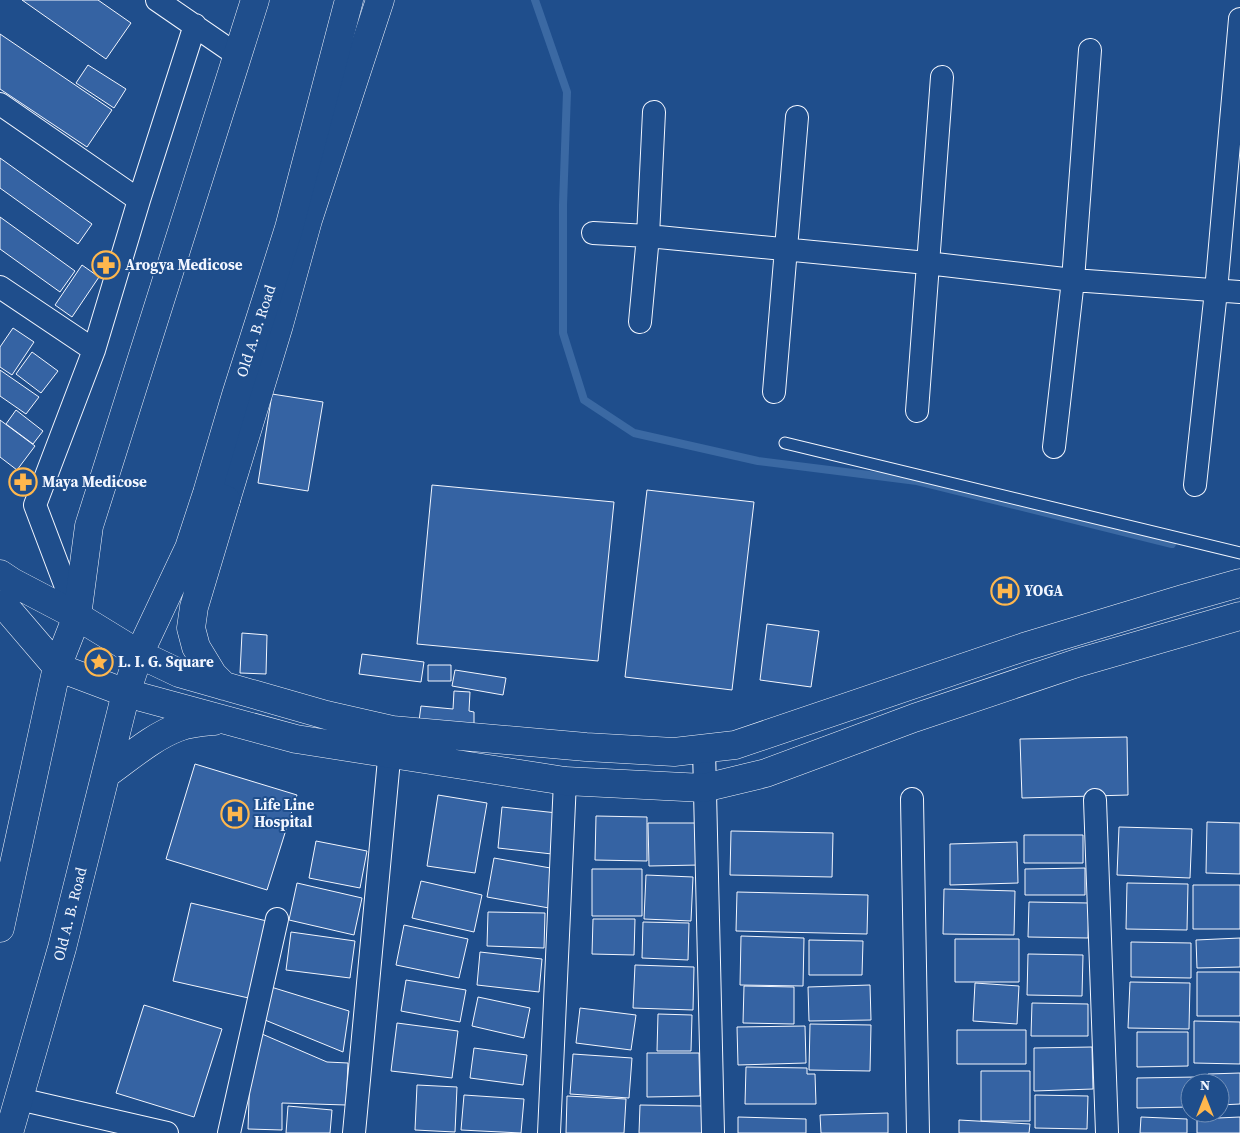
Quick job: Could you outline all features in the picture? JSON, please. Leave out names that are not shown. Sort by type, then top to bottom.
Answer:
[{"type":"main road","points":[[0,928],[57,666],[77,616],[89,526],[255,0]]},
{"type":"main road","name":"Old A. B. Road","points":[[139,654],[189,548],[217,497],[236,395],[289,228],[349,0]]},
{"type":"main road","points":[[224,686],[213,675],[196,647],[191,628],[217,497],[279,324],[308,220],[380,0]]},
{"type":"main road","points":[[0,574],[77,616],[139,654],[179,673],[326,715],[391,742],[566,781],[704,788],[766,773],[914,718],[1077,663],[1240,616]]},
{"type":"main road","points":[[0,605],[9,611],[57,666],[126,693],[296,739],[586,747],[674,752],[736,745],[904,686],[1024,647],[1183,598],[1240,583]]},
{"type":"main road","points":[[126,693],[139,654]]},
{"type":"main road","name":"Old A. B. Road","points":[[9,1133],[62,948],[126,693]]},
{"type":"main road","points":[[106,774],[151,742],[174,729],[185,725],[223,719]]},
{"type":"main road","points":[[0,841],[8,893]]},
{"type":"street","points":[[157,0],[238,55]]},
{"type":"street","points":[[1195,485],[1216,290],[1240,19]]},
{"type":"street","points":[[77,616],[35,505],[94,350],[139,200],[195,25]]},
{"type":"street","points":[[1054,447],[1073,280],[1090,50]]},
{"type":"street","points":[[917,411],[942,77]]},
{"type":"street","points":[[0,104],[139,200]]},
{"type":"street","points":[[640,322],[648,236],[654,112]]},
{"type":"street","points":[[774,392],[797,117]]},
{"type":"street","points":[[593,233],[648,236],[927,263],[1073,280],[1240,292]]},
{"type":"street","points":[[0,287],[94,350]]},
{"type":"street","points":[[354,1133],[391,742]]},
{"type":"street","points":[[704,749],[713,1133]]},
{"type":"street","points":[[549,1133],[566,781]]},
{"type":"street","points":[[912,799],[918,1133]]},
{"type":"street","points":[[1095,800],[1108,1133]]},
{"type":"street","points":[[229,1133],[278,919]]},
{"type":"street","points":[[19,1099],[167,1133]]},
{"type":"lane","points":[[786,443],[1240,553]]},
{"type":"building","points":[[22,0],[98,0],[131,23],[106,59]]},
{"type":"building","points":[[0,34],[112,110],[87,147],[0,89]]},
{"type":"building","points":[[88,65],[126,89],[114,108],[76,83]]},
{"type":"building","points":[[0,158],[92,224],[78,244],[0,188]]},
{"type":"building","points":[[0,217],[75,271],[60,292],[0,249]]},
{"type":"building","points":[[82,265],[99,277],[72,317],[55,305]]},
{"type":"building","points":[[13,328],[34,342],[12,375],[0,367],[0,347]]},
{"type":"building","points":[[32,352],[58,371],[41,393],[16,374]]},
{"type":"building","points":[[0,370],[39,397],[26,414],[0,396]]},
{"type":"building","points":[[272,394],[323,402],[308,491],[258,483]]},
{"type":"building","points":[[16,410],[43,431],[33,444],[6,424]]},
{"type":"building","points":[[0,420],[35,446],[17,470],[0,457]]},
{"type":"building","points":[[432,485],[614,502],[598,661],[417,644]]},
{"type":"building","points":[[647,490],[754,502],[732,690],[625,677]]},
{"type":"building","points":[[767,624],[819,631],[811,687],[760,680]]},
{"type":"building","points":[[242,633],[267,635],[266,674],[240,673]]},
{"type":"building","points":[[362,654],[424,662],[421,682],[359,674]]},
{"type":"building","points":[[428,665],[451,665],[451,681],[428,681]]},
{"type":"building","points":[[455,670],[506,678],[503,695],[452,686]]},
{"type":"building","points":[[454,691],[470,692],[469,711],[474,712],[474,727],[419,721],[421,706],[453,709]]},
{"type":"building","points":[[1127,737],[1128,795],[1022,798],[1020,739]]},
{"type":"building","points":[[195,764],[297,795],[267,890],[166,859]]},
{"type":"building","points":[[438,795],[487,803],[475,873],[427,866]]},
{"type":"building","points":[[502,807],[557,813],[552,854],[498,848]]},
{"type":"building","points":[[596,816],[647,817],[647,861],[595,860]]},
{"type":"building","points":[[1207,822],[1240,823],[1240,874],[1206,873]]},
{"type":"building","points":[[648,823],[699,823],[699,865],[649,866]]},
{"type":"building","points":[[1119,827],[1192,829],[1190,878],[1117,875]]},
{"type":"building","points":[[731,831],[833,833],[832,877],[730,875]]},
{"type":"building","points":[[1024,835],[1083,835],[1083,863],[1024,863]]},
{"type":"building","points":[[316,841],[367,851],[360,888],[309,878]]},
{"type":"building","points":[[1017,842],[1018,883],[950,885],[950,844]]},
{"type":"building","points":[[494,858],[556,869],[549,908],[487,897]]},
{"type":"building","points":[[1085,868],[1085,895],[1025,895],[1025,869]]},
{"type":"building","points":[[592,869],[642,869],[642,916],[592,916]]},
{"type":"building","points":[[646,875],[693,877],[691,921],[644,919]]},
{"type":"building","points":[[421,881],[482,895],[474,932],[412,918]]},
{"type":"building","points":[[297,883],[362,898],[354,935],[289,920]]},
{"type":"building","points":[[1127,883],[1188,884],[1187,930],[1126,929]]},
{"type":"building","points":[[1193,885],[1240,885],[1240,929],[1193,929]]},
{"type":"building","points":[[944,889],[1015,891],[1014,935],[943,934]]},
{"type":"building","points":[[737,892],[868,895],[867,934],[736,931]]},
{"type":"building","points":[[1029,902],[1089,903],[1088,938],[1028,937]]},
{"type":"building","points":[[191,903],[271,922],[253,999],[173,981]]},
{"type":"building","points":[[488,912],[545,913],[544,948],[487,946]]},
{"type":"building","points":[[593,919],[635,919],[634,955],[592,954]]},
{"type":"building","points":[[643,922],[689,923],[688,960],[642,958]]},
{"type":"building","points":[[404,925],[468,939],[459,978],[396,965]]},
{"type":"building","points":[[291,932],[355,941],[350,978],[286,970]]},
{"type":"building","points":[[741,936],[804,938],[803,986],[740,985]]},
{"type":"building","points":[[1240,938],[1240,967],[1197,968],[1196,940]]},
{"type":"building","points":[[955,939],[1019,939],[1019,982],[955,982]]},
{"type":"building","points":[[809,940],[863,941],[862,975],[809,975]]},
{"type":"building","points":[[1131,942],[1191,943],[1191,978],[1131,977]]},
{"type":"building","points":[[480,952],[542,959],[539,992],[477,985]]},
{"type":"building","points":[[1028,954],[1083,955],[1082,996],[1027,995]]},
{"type":"building","points":[[635,965],[694,967],[693,1010],[633,1008]]},
{"type":"building","points":[[1197,972],[1240,972],[1240,1016],[1197,1016]]},
{"type":"building","points":[[406,980],[466,990],[460,1022],[401,1011]]},
{"type":"building","points":[[1130,982],[1190,983],[1189,1029],[1128,1028]]},
{"type":"building","points":[[975,983],[1019,986],[1017,1024],[973,1021]]},
{"type":"building","points":[[870,985],[871,1020],[809,1021],[808,987]]},
{"type":"building","points":[[744,986],[794,987],[794,1024],[743,1023]]},
{"type":"building","points":[[271,987],[349,1011],[343,1052],[265,1020]]},
{"type":"building","points":[[478,997],[530,1008],[524,1038],[472,1026]]},
{"type":"building","points":[[1032,1003],[1088,1004],[1088,1036],[1031,1036]]},
{"type":"building","points":[[144,1005],[222,1029],[194,1117],[116,1093]]},
{"type":"building","points":[[580,1008],[636,1015],[631,1050],[576,1043]]},
{"type":"building","points":[[658,1014],[692,1015],[691,1051],[657,1051]]},
{"type":"building","points":[[1194,1021],[1240,1022],[1240,1064],[1194,1063]]},
{"type":"building","points":[[397,1023],[458,1031],[452,1078],[391,1071]]},
{"type":"building","points":[[810,1024],[871,1025],[870,1071],[809,1070]]},
{"type":"building","points":[[805,1026],[806,1063],[738,1065],[737,1027]]},
{"type":"building","points":[[957,1030],[1026,1030],[1026,1064],[957,1064]]},
{"type":"building","points":[[1137,1032],[1188,1032],[1188,1066],[1137,1067]]},
{"type":"building","points":[[262,1034],[327,1062],[348,1063],[346,1105],[282,1103],[282,1130],[248,1129],[250,1070]]},
{"type":"building","points":[[1092,1047],[1093,1089],[1034,1091],[1034,1048]]},
{"type":"building","points":[[474,1048],[527,1055],[523,1085],[470,1078]]},
{"type":"building","points":[[647,1053],[699,1053],[700,1096],[647,1097]]},
{"type":"building","points":[[573,1054],[632,1058],[629,1098],[570,1094]]},
{"type":"building","points":[[746,1067],[807,1068],[807,1074],[815,1074],[816,1104],[745,1104]]},
{"type":"building","points":[[981,1071],[1030,1071],[1030,1121],[981,1121]]},
{"type":"building","points":[[1230,1073],[1240,1073],[1240,1104],[1230,1104]]},
{"type":"building","points":[[1180,1077],[1180,1107],[1137,1108],[1137,1078]]},
{"type":"building","points":[[417,1085],[457,1087],[455,1132],[415,1130]]},
{"type":"building","points":[[464,1095],[524,1099],[521,1133],[461,1130]]},
{"type":"building","points":[[1035,1095],[1088,1096],[1087,1129],[1035,1128]]},
{"type":"building","points":[[567,1096],[626,1099],[624,1133],[566,1133]]},
{"type":"building","points":[[640,1105],[702,1106],[702,1133],[639,1133]]},
{"type":"building","points":[[288,1106],[332,1110],[330,1133],[286,1133]]},
{"type":"building","points":[[888,1113],[888,1133],[821,1133],[820,1115]]},
{"type":"building","points":[[738,1117],[806,1119],[806,1133],[738,1133]]},
{"type":"building","points":[[1141,1117],[1180,1119],[1180,1123],[1187,1123],[1187,1133],[1140,1133]]},
{"type":"building","points":[[1230,1117],[1240,1117],[1240,1133],[1197,1133],[1197,1123],[1230,1123]]},
{"type":"building","points":[[959,1120],[1030,1124],[1029,1133],[959,1133]]},
{"type":"waterway","points":[[535,0],[567,92],[563,205],[563,333],[584,400],[634,433],[758,461],[917,481],[1172,544]]},
{"type":"place","name":"Arogya Medicose","points":[[106,265]]},
{"type":"place","name":"Maya Medicose","points":[[23,482]]},
{"type":"place","name":"YOGA","points":[[1005,591]]},
{"type":"place","name":"L. I. G. Square","points":[[99,662]]},
{"type":"place","name":"Life Line Hospital","points":[[235,814]]}]
